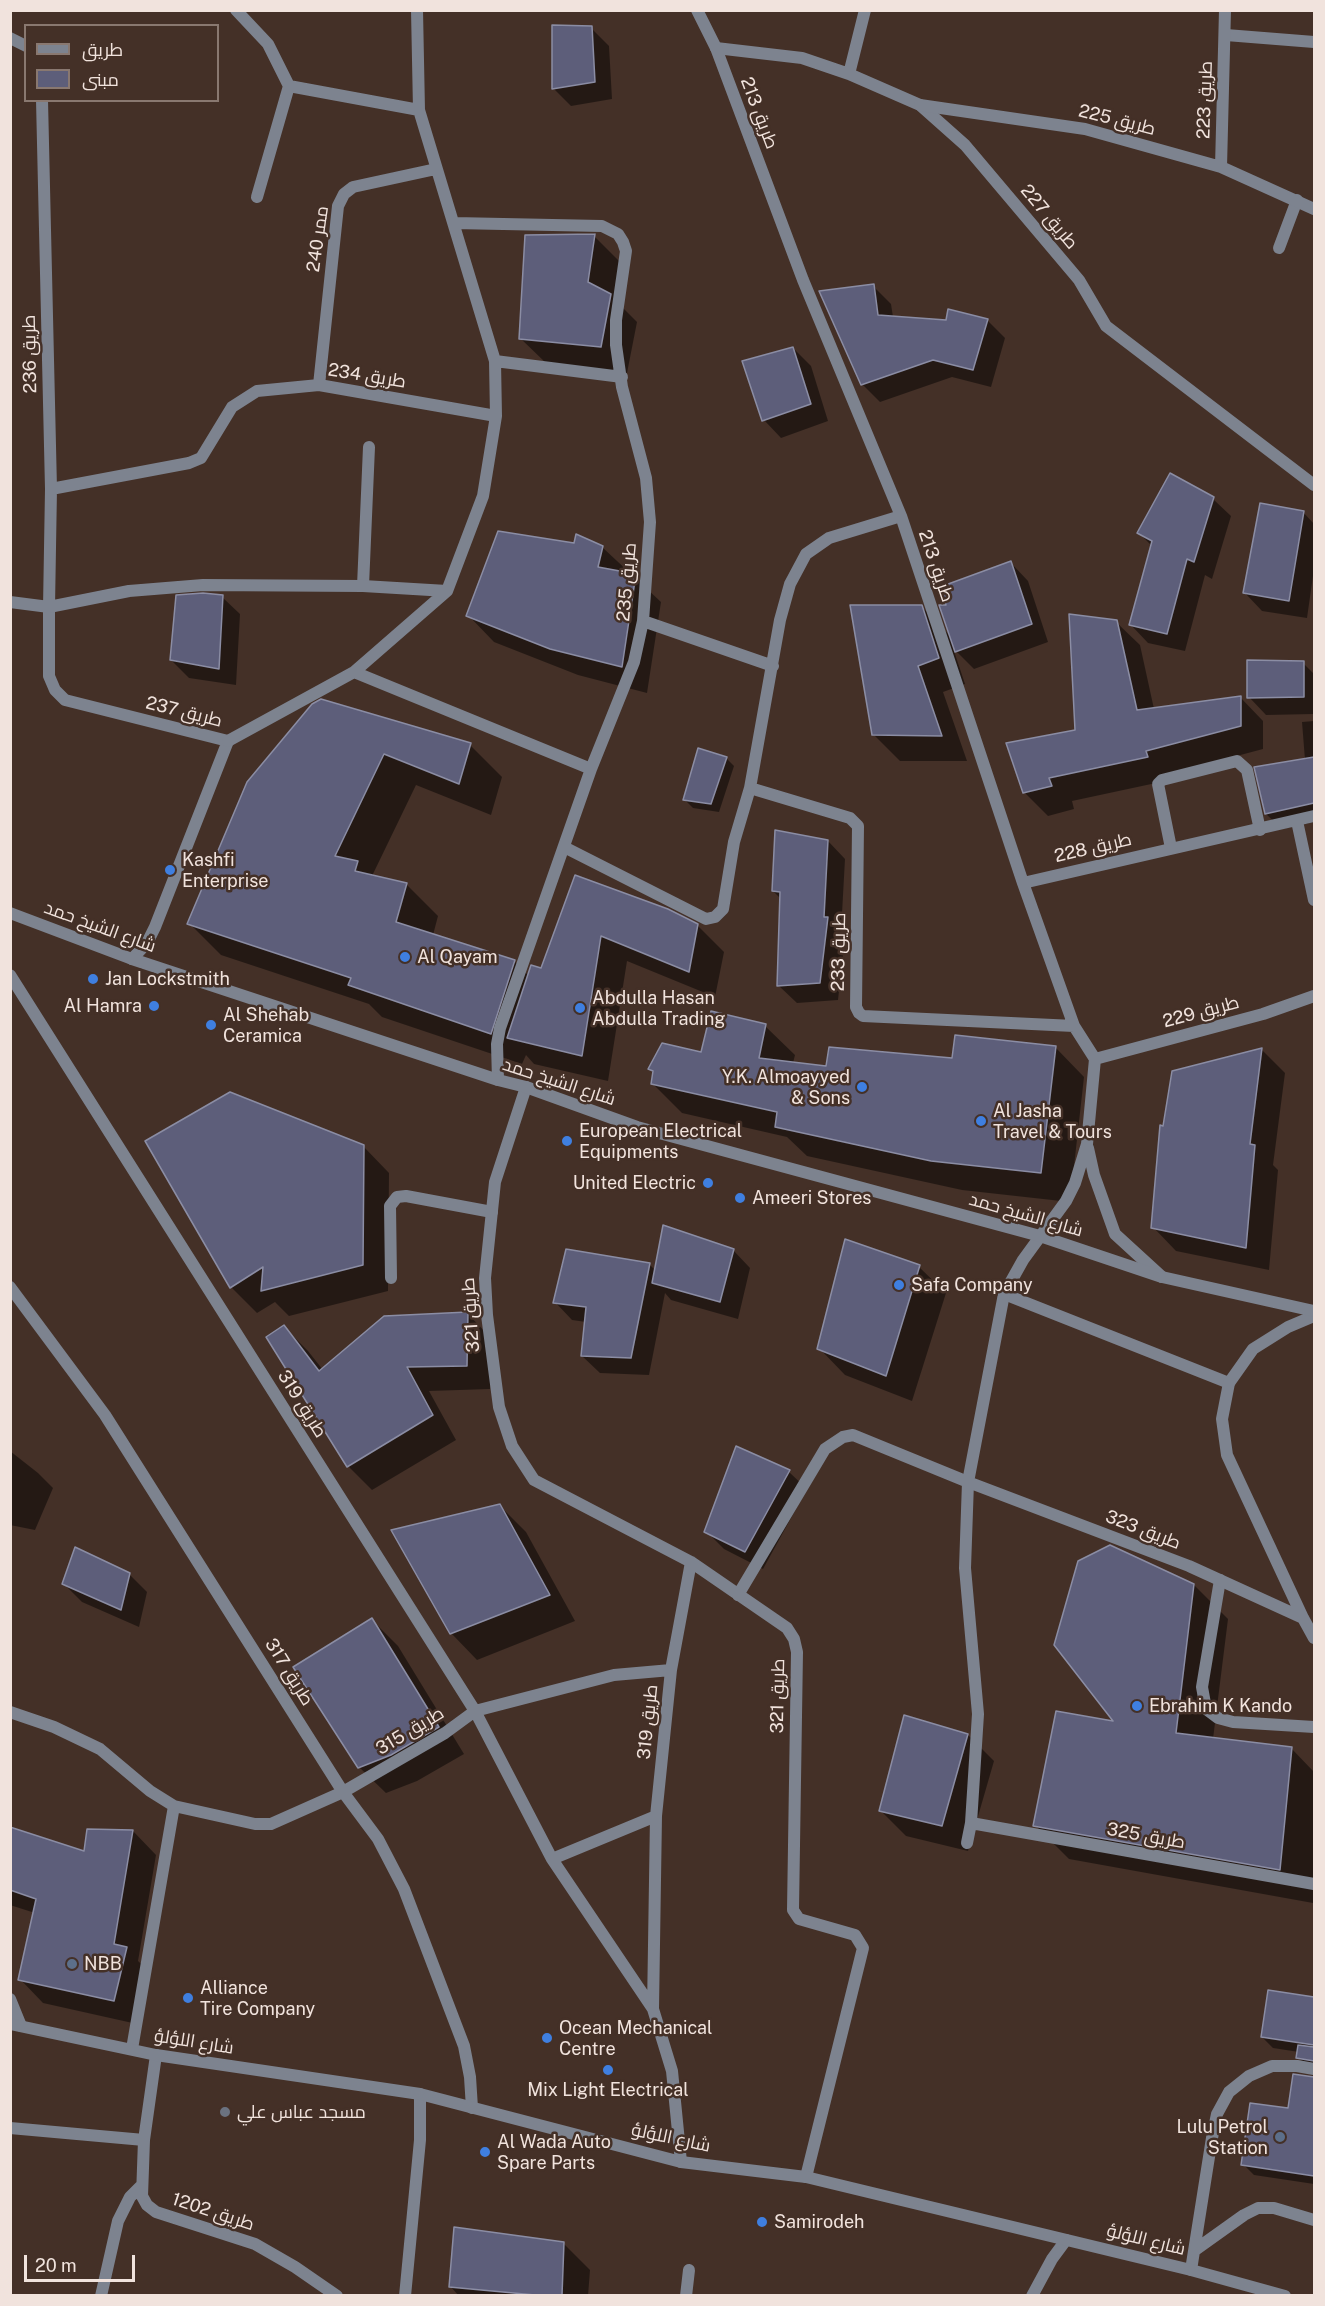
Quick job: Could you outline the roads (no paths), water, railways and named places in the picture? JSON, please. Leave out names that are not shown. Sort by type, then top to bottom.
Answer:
[{"type":"street","points":[[236,10],[268,44],[288,86],[257,197]]},
{"type":"street","points":[[228,741],[354,672],[447,591],[483,496],[496,416],[495,361],[419,110],[417,10]]},
{"type":"street","name":"طريق 213","points":[[697,10],[716,48],[803,280],[901,516],[1023,883],[1074,1026],[1095,1059]]},
{"type":"street","points":[[849,74],[865,10]]},
{"type":"street","name":"طريق 223","points":[[1221,167],[1226,10]]},
{"type":"street","points":[[1226,35],[1314,42]]},
{"type":"street","points":[[10,38],[24,45]]},
{"type":"street","name":"طريق 227","points":[[716,48],[802,58],[849,74],[920,105],[965,145],[1064,262],[1079,280],[1106,326],[1314,485]]},
{"type":"street","points":[[288,86],[419,110]]},
{"type":"street","name":"طريق 236","points":[[42,102],[51,489],[50,607]]},
{"type":"street","name":"طريق 225","points":[[920,105],[1085,129],[1221,167],[1314,209]]},
{"type":"street","name":"ممر 240","points":[[319,385],[338,206],[344,194],[353,187],[436,170]]},
{"type":"street","points":[[1279,248],[1297,200]]},
{"type":"street","name":"طريق 235","points":[[454,223],[593,226],[610,229],[618,234],[626,251],[616,320],[616,345],[622,387],[646,478],[649,500],[649,544],[643,621],[633,662],[591,770],[500,1028],[497,1044],[498,1080]]},
{"type":"street","points":[[495,361],[622,377]]},
{"type":"street","name":"طريق 234","points":[[51,489],[201,458],[232,407],[257,391],[319,385],[496,416]]},
{"type":"street","points":[[363,586],[369,447]]},
{"type":"street","points":[[564,847],[706,919],[715,917],[723,909],[734,842],[750,788],[780,620],[790,584],[806,554],[829,538],[901,516]]},
{"type":"street","points":[[10,602],[50,607],[129,591],[203,585],[363,586],[447,591]]},
{"type":"street","name":"طريق 237","points":[[50,607],[49,676],[55,690],[65,700],[228,741],[155,927],[147,943],[132,959]]},
{"type":"street","points":[[643,621],[773,666]]},
{"type":"street","points":[[354,672],[591,770]]},
{"type":"street","points":[[1171,848],[1158,784],[1162,780],[1237,761],[1246,770],[1260,830]]},
{"type":"street","name":"طريق 233","points":[[750,788],[850,818],[858,826],[860,836],[856,1007],[858,1013],[863,1016],[1074,1026]]},
{"type":"street","name":"طريق 228","points":[[1023,883],[1314,816]]},
{"type":"street","points":[[1297,821],[1314,900]]},
{"type":"street","name":"شارع الشيخ حمد","points":[[10,913],[132,959],[498,1080],[526,1087],[637,1127],[1040,1236],[1162,1277],[1314,1311]]},
{"type":"street","name":"طريق 319","points":[[10,975],[475,1711],[552,1859],[652,2009],[672,2070],[681,2162]]},
{"type":"street","name":"طريق 229","points":[[1095,1059],[1263,1014],[1314,996]]},
{"type":"street","points":[[967,1843],[971,1823],[978,1714],[965,1568],[968,1482],[1004,1294],[1012,1276],[1066,1201],[1082,1164],[1087,1144],[1095,1059]]},
{"type":"street","name":"طريق 321","points":[[526,1087],[495,1182],[485,1278],[487,1315],[499,1407],[512,1446],[534,1480],[691,1562],[787,1628],[794,1639],[797,1652],[791,1900],[793,1910],[799,1919],[855,1935],[863,1948],[807,2176]]},
{"type":"street","points":[[1087,1144],[1094,1175],[1115,1234],[1162,1277]]},
{"type":"street","points":[[391,1278],[390,1206],[397,1197],[406,1196],[492,1212]]},
{"type":"street","name":"طريق 317","points":[[10,1287],[105,1415],[343,1792],[378,1839],[404,1889],[464,2046],[470,2077],[472,2108]]},
{"type":"street","points":[[1004,1294],[1229,1383]]},
{"type":"street","points":[[1314,1316],[1288,1327],[1253,1348],[1229,1383],[1222,1419],[1227,1455],[1314,1638]]},
{"type":"street","name":"طريق 323","points":[[738,1595],[825,1449],[843,1437],[853,1436],[1189,1566],[1303,1618]]},
{"type":"street","name":"طريق 319","points":[[652,2009],[656,1816],[671,1670],[691,1562]]},
{"type":"street","points":[[1220,1580],[1202,1687],[1206,1709],[1218,1718],[1233,1722],[1314,1727]]},
{"type":"street","name":"طريق 315","points":[[10,1712],[54,1727],[100,1749],[150,1791],[174,1806],[255,1824],[271,1824],[343,1792],[444,1733],[475,1711],[614,1675],[671,1670]]},
{"type":"street","points":[[132,2049],[174,1806]]},
{"type":"street","points":[[552,1859],[656,1816]]},
{"type":"street","name":"طريق 325","points":[[971,1823],[1314,1884]]},
{"type":"street","points":[[10,1999],[16,2025]]},
{"type":"street","name":"شارع اللؤلؤ","points":[[16,2025],[156,2055],[420,2094],[681,2162],[807,2176],[1285,2295]]},
{"type":"street","name":"طريق 1202","points":[[156,2055],[144,2140],[142,2196],[147,2205],[156,2212],[255,2244],[337,2295]]},
{"type":"street","points":[[1191,2270],[1213,2130],[1217,2114],[1229,2092],[1249,2076],[1272,2066],[1298,2066],[1314,2069]]},
{"type":"street","points":[[405,2295],[420,2140],[420,2094]]},
{"type":"street","points":[[10,2128],[144,2140]]},
{"type":"street","points":[[101,2295],[117,2221],[130,2197],[142,2185]]},
{"type":"street","points":[[1195,2250],[1258,2208],[1274,2208],[1314,2220]]},
{"type":"street","points":[[1032,2295],[1052,2259],[1066,2240]]},
{"type":"street","points":[[686,2295],[689,2270]]},
{"type":"place","name":"Kashfi Enterprise","points":[[170,870]]},
{"type":"place","name":"Al Qayam","points":[[405,957]]},
{"type":"place","name":"Jan Lockstmith","points":[[93,979]]},
{"type":"place","name":"Al Hamra","points":[[154,1006]]},
{"type":"place","name":"Abdulla Hasan Abdulla Trading","points":[[580,1008]]},
{"type":"place","name":"Al Shehab Ceramica","points":[[211,1025]]},
{"type":"place","name":"Y.K. Almoayyed & Sons","points":[[862,1087]]},
{"type":"place","name":"Al Jasha Travel & Tours","points":[[981,1121]]},
{"type":"place","name":"European Electrical Equipments","points":[[567,1141]]},
{"type":"place","name":"United Electric","points":[[708,1183]]},
{"type":"place","name":"Ameeri Stores","points":[[740,1198]]},
{"type":"place","name":"Safa Company","points":[[899,1285]]},
{"type":"place","name":"Ebrahim K Kando","points":[[1137,1706]]},
{"type":"place","name":"NBB","points":[[72,1964]]},
{"type":"place","name":"Alliance Tire Company","points":[[188,1998]]},
{"type":"place","name":"Ocean Mechanical Centre","points":[[547,2038]]},
{"type":"place","name":"Mix Light Electrical","points":[[608,2070]]},
{"type":"place","name":"مسجد عباس علي","points":[[225,2112]]},
{"type":"place","name":"Lulu Petrol Station","points":[[1280,2137]]},
{"type":"place","name":"Al Wada Auto Spare Parts","points":[[485,2152]]},
{"type":"place","name":"Samirodeh","points":[[762,2222]]}]
